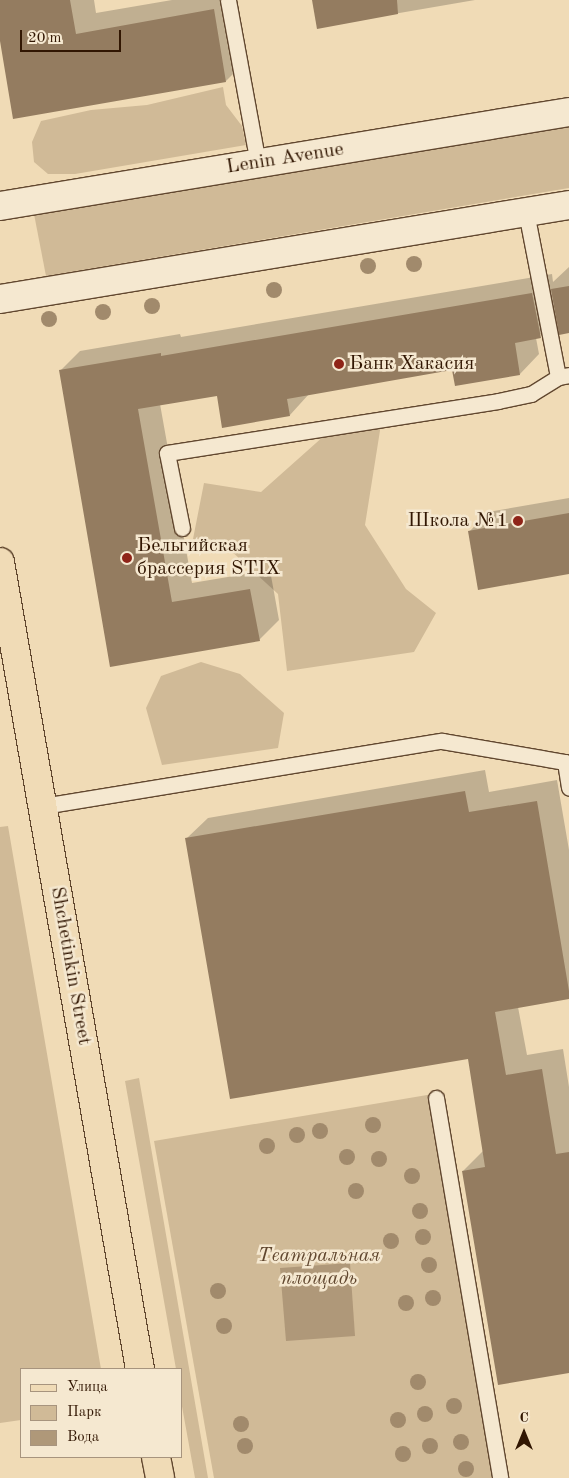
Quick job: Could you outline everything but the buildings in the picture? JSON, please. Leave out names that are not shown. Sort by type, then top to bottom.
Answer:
[{"type":"main road","name":"Shchetinkin Street","points":[[0,562],[140,1368]]},
{"type":"main road","points":[[156,1458],[160,1478]]},
{"type":"street","name":"Lenin Avenue","points":[[0,206],[569,112]]},
{"type":"street","points":[[0,299],[569,205]]},
{"type":"lane","points":[[228,0],[258,164]]},
{"type":"lane","points":[[182,528],[167,453],[498,401],[531,394],[563,376],[526,212]]},
{"type":"lane","points":[[43,806],[442,741],[565,762],[569,788]]},
{"type":"lane","points":[[436,1098],[500,1478]]},
{"type":"green space","points":[[223,87],[226,105],[242,126],[246,145],[75,174],[48,174],[34,162],[32,142],[41,121],[91,110],[147,105]]},
{"type":"green space","points":[[569,121],[569,188],[46,276],[34,214]]},
{"type":"green space","points":[[382,418],[365,525],[406,589],[436,613],[414,652],[287,671],[278,594],[229,549],[193,539],[204,483],[261,492],[325,435]]},
{"type":"green space","points":[[201,662],[240,674],[284,713],[278,748],[162,765],[146,708],[161,676]]},
{"type":"green space","points":[[8,826],[101,1368],[20,1368],[20,1420],[0,1423],[0,827]]},
{"type":"green space","points":[[139,1078],[208,1478],[195,1478],[182,1406],[182,1368],[176,1368],[125,1081]]},
{"type":"green space","name":"Театральная площадь","points":[[433,1094],[497,1478],[214,1478],[154,1141]]},
{"type":"water","points":[[350,1263],[355,1336],[286,1341],[280,1268]]},
{"type":"place","name":"Банк Хакасия","points":[[339,364]]},
{"type":"place","name":"Школа №1","points":[[518,521]]},
{"type":"place","name":"Бельгийская брассерия STIX","points":[[127,558]]}]
